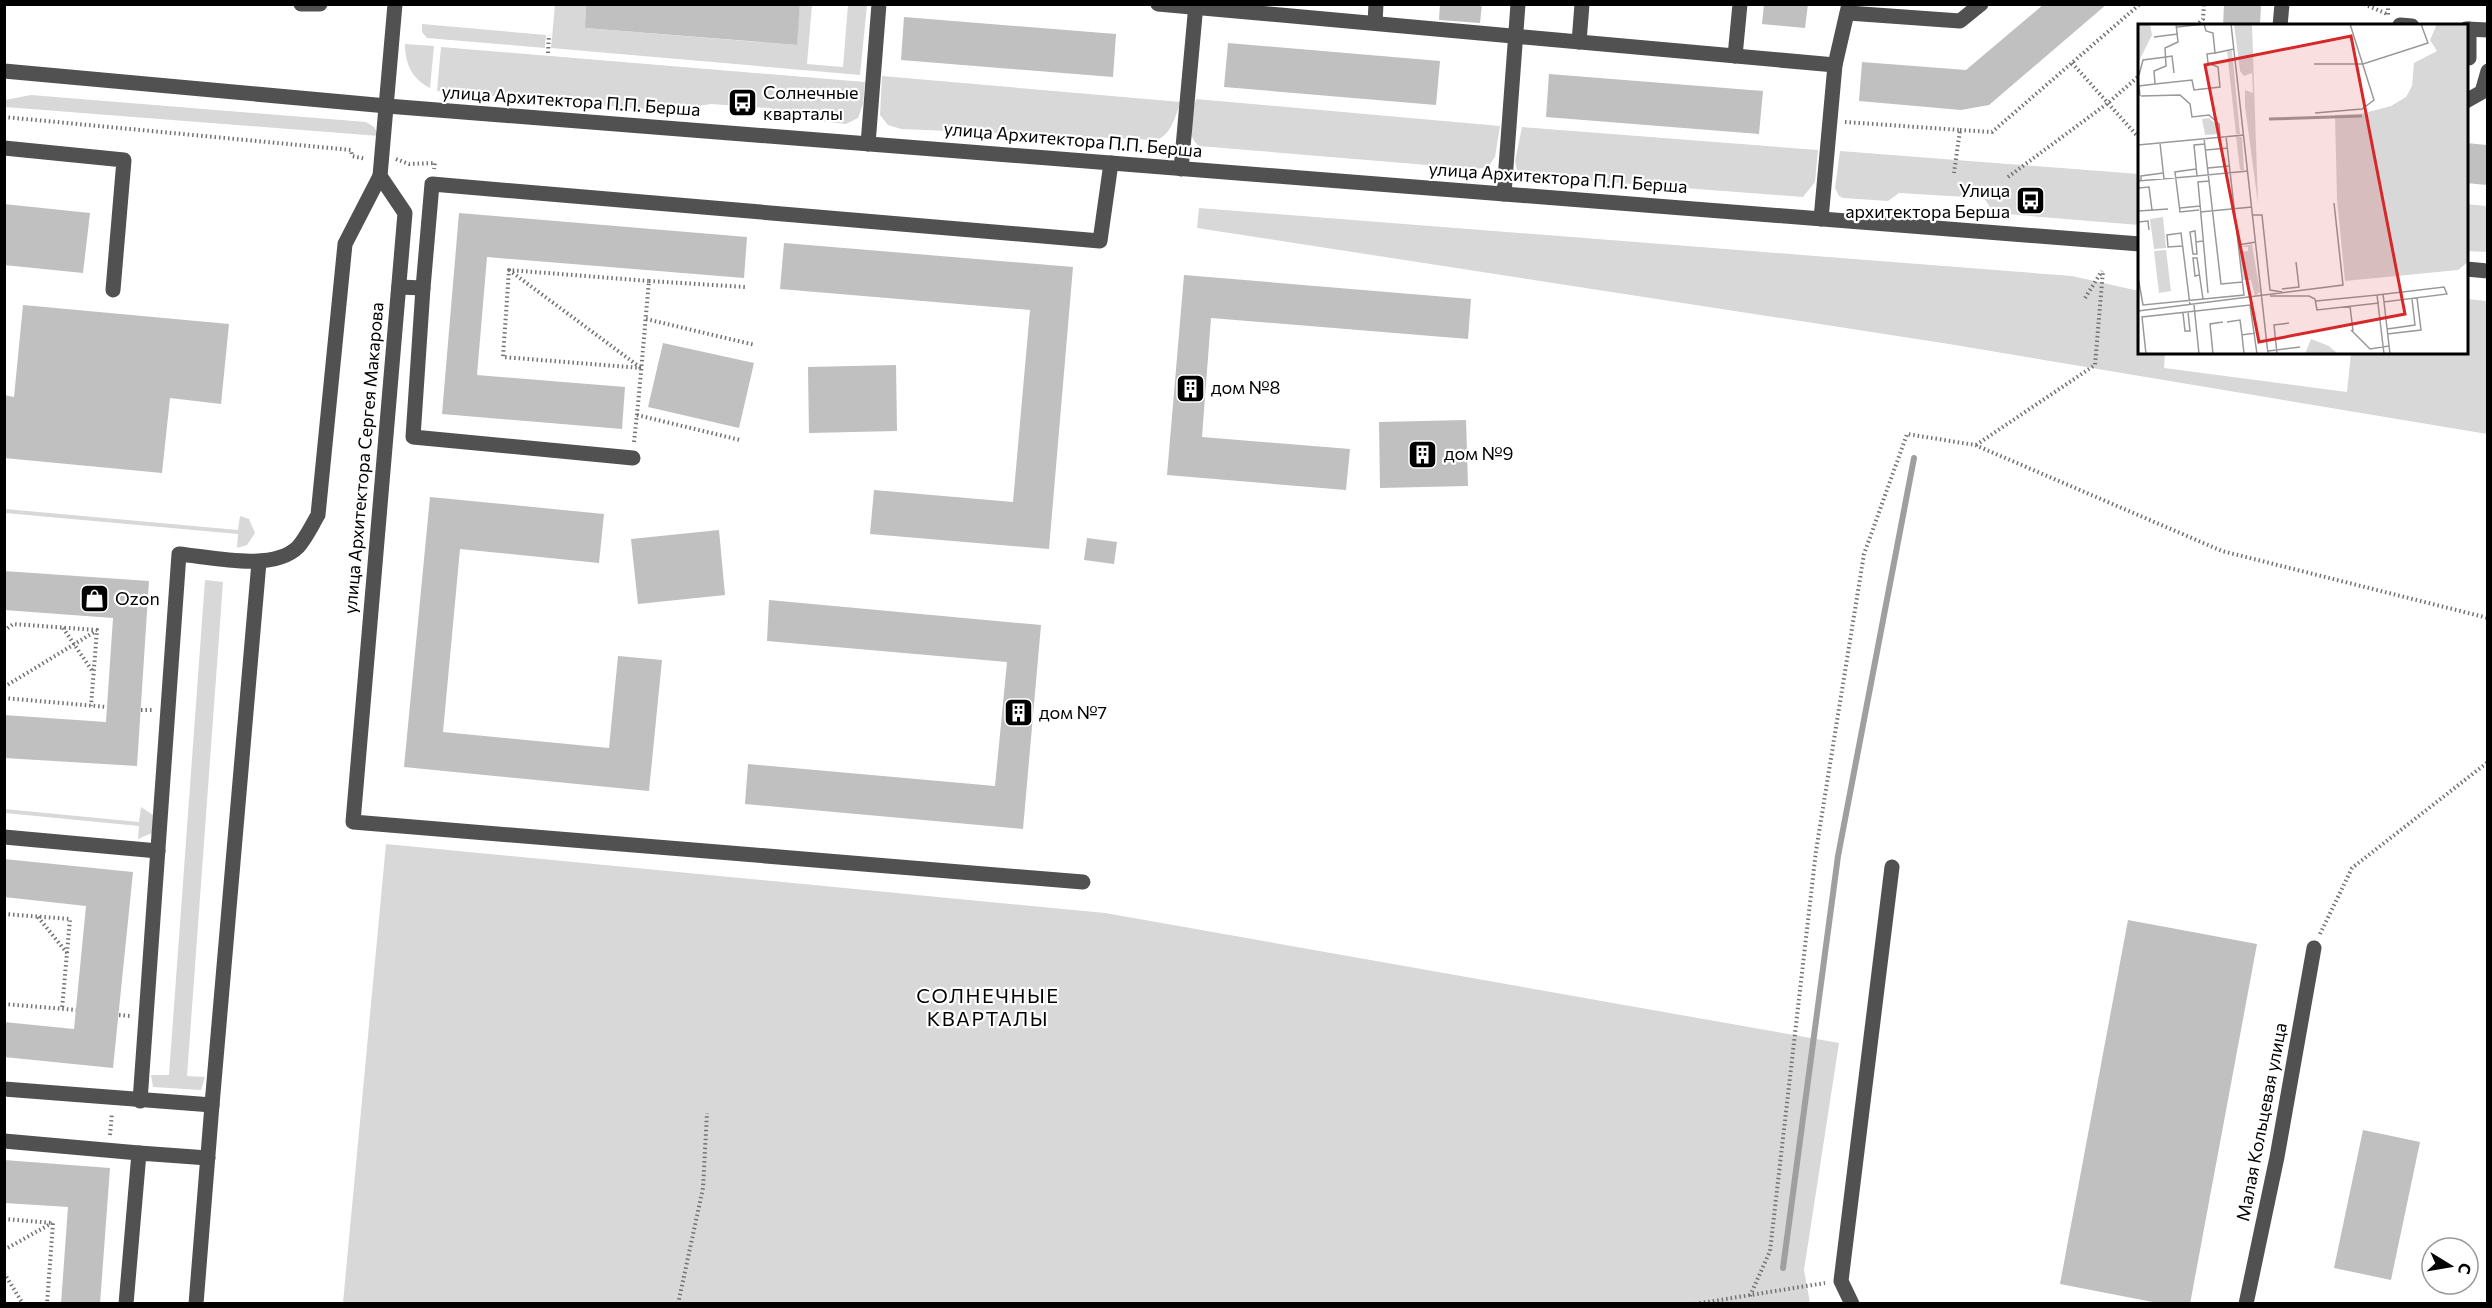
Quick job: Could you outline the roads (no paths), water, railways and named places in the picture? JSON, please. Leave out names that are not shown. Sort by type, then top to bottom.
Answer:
[{"type":"street","points":[[301,4],[320,4]]},
{"type":"street","points":[[140,1101],[179,554],[258,562],[283,558],[298,547],[318,516],[345,244],[380,176],[395,4]]},
{"type":"street","points":[[868,144],[879,4]]},
{"type":"street","points":[[1158,4],[1836,65]]},
{"type":"street","points":[[1375,23],[1376,4]]},
{"type":"street","points":[[1504,194],[1518,4]]},
{"type":"street","points":[[1579,42],[1582,4]]},
{"type":"street","points":[[1735,56],[1740,4]]},
{"type":"street","points":[[1821,219],[1836,65],[1848,9],[1960,21],[1981,4]]},
{"type":"street","points":[[2280,24],[2282,4]]},
{"type":"street","points":[[1181,168],[1196,6]]},
{"type":"street","points":[[2468,58],[2468,29],[2487,30]]},
{"type":"street","name":"улица Архитектора П.П. Берша","points":[[4,71],[387,106],[2138,244]]},
{"type":"street","points":[[2468,100],[2482,92],[2487,71]]},
{"type":"street","points":[[4,148],[124,160],[113,290]]},
{"type":"street","points":[[633,458],[413,437],[432,184],[1100,241],[1111,163]]},
{"type":"street","name":"улица Архитектора Сергея Макарова","points":[[380,176],[405,213],[353,822],[1083,882]]},
{"type":"street","points":[[2468,269],[2487,271]]},
{"type":"street","points":[[399,287],[423,288]]},
{"type":"street","points":[[196,1304],[258,562]]},
{"type":"street","points":[[4,837],[158,851]]},
{"type":"street","points":[[1852,1304],[1841,1281],[1892,867]]},
{"type":"street","name":"Малая Кольцевая улица","points":[[2246,1304],[2277,1157],[2314,948]]},
{"type":"street","points":[[4,1089],[212,1105]]},
{"type":"street","points":[[4,1142],[208,1158]]},
{"type":"street","points":[[126,1304],[139,1153]]},
{"type":"waterway","points":[[1783,1268],[1838,856],[1914,458]]},
{"type":"place","name":"Солнечные кварталы","points":[[742,103]]},
{"type":"place","name":"Улица архитектора Берша","points":[[2031,201]]},
{"type":"place","name":"дом №8","points":[[1190,388]]},
{"type":"place","name":"дом №9","points":[[1423,454]]},
{"type":"place","name":"Ozon","points":[[94,599]]},
{"type":"place","name":"дом №7","points":[[1018,713]]},
{"type":"district","name":"СОЛНЕЧНЫЕ КВАРТАЛЫ","points":[[988,1008]]}]
